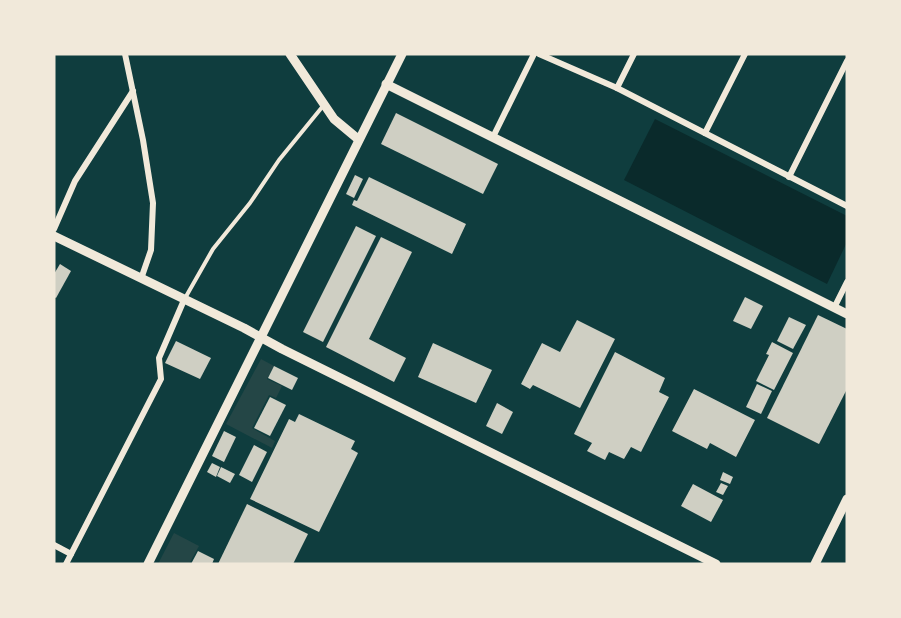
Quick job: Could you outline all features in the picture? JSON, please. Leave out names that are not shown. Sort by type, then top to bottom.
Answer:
[{"type":"street","points":[[125,54],[143,140],[153,203],[151,250],[141,279]]},
{"type":"street","points":[[290,54],[323,106],[334,119],[358,139]]},
{"type":"street","points":[[148,564],[402,54]]},
{"type":"street","points":[[493,137],[534,54]]},
{"type":"street","points":[[539,54],[617,88],[847,206]]},
{"type":"street","points":[[617,88],[634,54]]},
{"type":"street","points":[[705,133],[745,54]]},
{"type":"street","points":[[789,177],[847,62]]},
{"type":"street","points":[[386,84],[847,314]]},
{"type":"street","points":[[54,229],[75,181],[133,91]]},
{"type":"street","points":[[54,236],[716,564]]},
{"type":"street","points":[[834,308],[847,282]]},
{"type":"street","points":[[66,564],[161,379],[159,358],[184,300]]},
{"type":"street","points":[[815,564],[847,499]]},
{"type":"street","points":[[54,545],[71,554]]},
{"type":"lane","points":[[184,300],[213,249],[250,203],[279,160],[323,106]]},
{"type":"shaded area","points":[[655,119],[847,216],[847,242],[827,284],[624,180]]},
{"type":"shaded area","points":[[261,359],[274,366],[267,379],[282,386],[276,398],[269,395],[252,428],[275,441],[272,448],[226,424]]},
{"type":"shaded area","points":[[174,533],[199,546],[189,564],[158,564]]},
{"type":"building","points":[[396,113],[498,164],[483,194],[381,144]]},
{"type":"building","points":[[355,175],[363,179],[354,198],[346,194]]},
{"type":"building","points":[[369,177],[466,224],[452,254],[352,205],[354,200],[357,201]]},
{"type":"building","points":[[356,226],[376,236],[323,342],[303,332]]},
{"type":"building","points":[[381,237],[412,252],[369,339],[406,358],[394,382],[326,347]]},
{"type":"building","points":[[60,264],[71,271],[56,298],[54,297],[54,274]]},
{"type":"building","points":[[745,297],[763,306],[751,329],[733,321]]},
{"type":"building","points":[[818,315],[847,329],[847,389],[819,444],[767,418]]},
{"type":"building","points":[[789,317],[806,325],[793,349],[777,341]]},
{"type":"building","points":[[577,320],[615,339],[580,408],[533,385],[530,389],[521,384],[542,343],[560,352]]},
{"type":"building","points":[[176,341],[211,358],[200,379],[165,363]]},
{"type":"building","points":[[772,342],[793,353],[774,390],[756,381],[769,355],[766,354]]},
{"type":"building","points":[[433,343],[492,370],[476,403],[418,377]]},
{"type":"building","points":[[615,352],[665,378],[659,392],[669,397],[641,452],[631,447],[624,459],[609,452],[605,460],[587,451],[592,443],[574,434]]},
{"type":"building","points":[[274,366],[298,378],[292,390],[268,378]]},
{"type":"building","points":[[757,384],[772,391],[761,414],[746,407]]},
{"type":"building","points":[[694,389],[755,420],[736,457],[710,443],[707,449],[672,431]]},
{"type":"building","points":[[270,397],[286,405],[270,436],[254,428]]},
{"type":"building","points":[[497,403],[513,412],[502,434],[486,426]]},
{"type":"building","points":[[299,414],[355,441],[351,449],[358,453],[319,532],[250,499],[289,419],[295,422]]},
{"type":"building","points":[[224,431],[236,437],[224,462],[212,456]]},
{"type":"building","points":[[254,445],[267,452],[252,482],[239,475]]},
{"type":"building","points":[[212,463],[220,467],[216,477],[207,472]]},
{"type":"building","points":[[221,467],[235,474],[230,483],[217,476]]},
{"type":"building","points":[[723,472],[733,477],[730,484],[720,480]]},
{"type":"building","points":[[721,483],[728,486],[723,495],[716,492]]},
{"type":"building","points":[[693,484],[723,500],[711,522],[681,506]]},
{"type":"building","points":[[247,504],[308,534],[293,564],[218,564]]},
{"type":"building","points":[[198,551],[214,559],[212,564],[191,564]]}]
